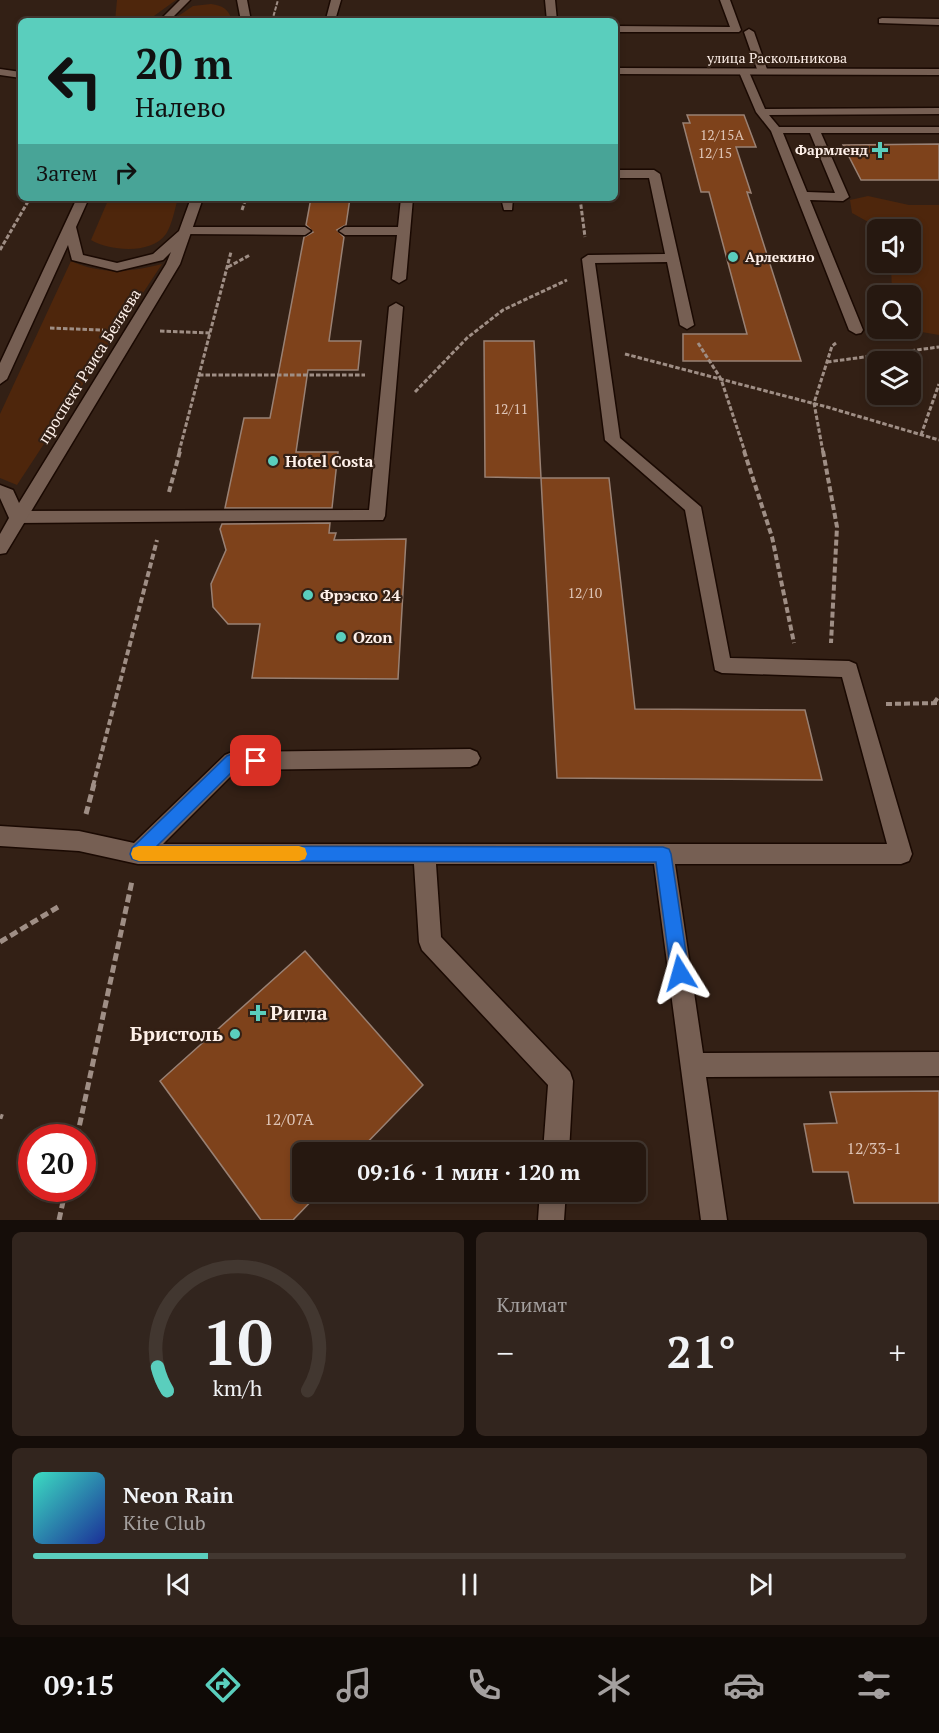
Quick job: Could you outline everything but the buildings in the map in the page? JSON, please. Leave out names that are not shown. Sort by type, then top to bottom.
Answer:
[{"type":"street","points":[[167,18],[185,0]]},
{"type":"street","points":[[242,0],[245,18]]},
{"type":"street","points":[[331,18],[336,0]]},
{"type":"street","points":[[550,0],[552,18]]},
{"type":"street","points":[[618,28],[736,30],[725,0]]},
{"type":"street","points":[[882,21],[939,22]]},
{"type":"street","points":[[749,32],[763,72]]},
{"type":"street","points":[[0,70],[18,67]]},
{"type":"street","points":[[0,70],[18,74]]},
{"type":"street","name":"улица Раскольникова","points":[[618,71],[939,72]]},
{"type":"street","points":[[744,72],[761,112],[776,130],[856,330]]},
{"type":"street","points":[[761,112],[939,111]]},
{"type":"street","points":[[776,130],[939,130]]},
{"type":"street","points":[[803,196],[843,197],[814,130]]},
{"type":"street","points":[[618,174],[654,174],[687,325]]},
{"type":"street","points":[[0,379],[6,351],[82,201]]},
{"type":"street","name":"проспект Раиса Беляева","points":[[0,548],[173,264],[196,201]]},
{"type":"street","points":[[399,279],[407,201]]},
{"type":"street","points":[[70,228],[77,257],[117,267],[158,257],[187,231],[305,231]]},
{"type":"street","points":[[345,231],[403,231]]},
{"type":"street","points":[[0,836],[79,841],[138,854],[901,854],[849,669],[722,665],[693,507],[613,440],[598,346],[589,264],[672,258]]},
{"type":"street","points":[[0,491],[8,494],[17,517],[377,516],[396,307]]},
{"type":"street","points":[[138,854],[232,761],[470,758]]},
{"type":"street","points":[[424,854],[430,942],[561,1081],[557,1142]]},
{"type":"street","points":[[663,854],[714,1220]]},
{"type":"street","points":[[693,1065],[939,1064]]},
{"type":"street","points":[[551,1220],[552,1202]]},
{"type":"path","points":[[273,18],[278,0]]},
{"type":"path","points":[[0,250],[28,201]]},
{"type":"path","points":[[385,422],[467,338],[503,310],[589,264],[580,201]]},
{"type":"path","points":[[0,241],[6,239]]},
{"type":"path","points":[[687,325],[721,379],[772,537],[799,667]]},
{"type":"path","points":[[45,328],[104,330]]},
{"type":"path","points":[[830,668],[837,527],[814,403],[832,346],[856,330]]},
{"type":"path","points":[[149,331],[211,333]]},
{"type":"path","points":[[598,346],[814,403],[939,440]]},
{"type":"path","points":[[827,362],[939,347]]},
{"type":"path","points":[[199,375],[390,375]]},
{"type":"path","points":[[921,435],[939,384]]},
{"type":"path","points":[[859,705],[936,703],[939,696]]},
{"type":"path","points":[[80,1124],[138,854]]},
{"type":"path","points":[[0,942],[58,908]]},
{"type":"path","points":[[59,1220],[63,1202]]},
{"type":"shaded area","points":[[117,0],[176,0],[151,18],[115,18]]},
{"type":"shaded area","points":[[211,4],[219,6],[225,9],[231,18],[175,18],[193,6]]},
{"type":"shaded area","points":[[868,196],[909,205],[939,205],[939,335],[921,332],[921,285],[892,285],[891,273],[921,273],[921,219],[867,219],[867,221],[852,213],[850,200]]},
{"type":"shaded area","points":[[108,201],[177,201],[166,234],[151,245],[130,249],[109,247],[91,240]]},
{"type":"shaded area","points":[[71,261],[94,268],[116,271],[162,264],[17,485],[0,478],[0,414]]},
{"type":"slow traffic","points":[[139,854],[299,854]]},
{"type":"place","name":"Фармленд","points":[[880,150]]},
{"type":"place","name":"Арлекино","points":[[733,257]]},
{"type":"place","name":"Hotel Costa","points":[[273,461]]},
{"type":"place","name":"Фрэско 24","points":[[308,595]]},
{"type":"place","name":"Ozon","points":[[341,637]]},
{"type":"place","name":"Ригла","points":[[258,1013]]},
{"type":"place","name":"Бристоль","points":[[235,1034]]},
{"type":"route","points":[[256,761],[232,761],[138,854],[663,854],[680,973]]}]
